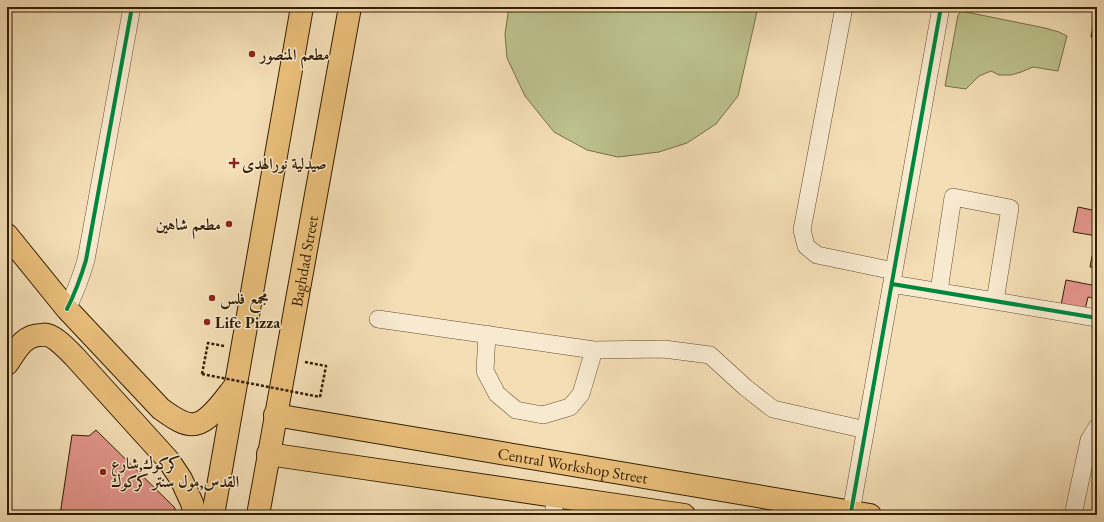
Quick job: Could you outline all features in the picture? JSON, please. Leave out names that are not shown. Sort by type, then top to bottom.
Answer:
[{"type":"main road","points":[[213,515],[302,7]]},
{"type":"main road","name":"Baghdad Street","points":[[258,515],[350,7]]},
{"type":"main road","points":[[7,235],[67,309],[161,409],[173,417],[184,422],[194,424],[205,419],[215,411],[236,383]]},
{"type":"main road","points":[[7,364],[19,346],[28,338],[38,335],[47,335],[60,342],[169,460],[181,479],[192,503],[195,515]]},
{"type":"main road","name":"Central Workshop Street","points":[[275,415],[860,514]]},
{"type":"main road","name":"Central Workshop Street","points":[[268,454],[555,505],[674,514]]},
{"type":"street","points":[[67,309],[77,288],[86,260],[132,7]]},
{"type":"street","points":[[844,7],[802,230],[806,246],[817,255],[939,291],[1097,318]]},
{"type":"street","points":[[860,514],[866,430],[941,7]]},
{"type":"street","points":[[939,291],[953,197],[1010,208],[995,301]]},
{"type":"street","points":[[378,319],[594,350],[664,349],[710,356],[746,388],[773,409],[866,430]]},
{"type":"street","points":[[487,334],[485,371],[496,394],[516,410],[543,416],[570,407],[581,394],[594,350]]},
{"type":"street","points":[[1073,515],[1089,440],[1097,427]]},
{"type":"path","points":[[208,343],[202,374],[320,397],[326,366]]},
{"type":"green space","points":[[509,7],[758,7],[738,96],[716,124],[687,143],[659,152],[618,157],[587,150],[554,132],[525,96],[507,58],[505,34]]},
{"type":"green space","points":[[961,11],[1045,28],[1067,36],[1058,71],[1033,67],[1011,75],[999,75],[991,71],[979,76],[966,89],[945,86],[958,15]]},
{"type":"building","points":[[1093,7],[1097,7],[1097,38],[1091,37],[1096,8]]},
{"type":"building","points":[[1078,207],[1097,211],[1097,236],[1073,232]]},
{"type":"building","points":[[1092,256],[1097,257],[1097,274],[1095,274],[1095,268],[1090,267]]},
{"type":"building","points":[[1066,280],[1097,286],[1097,299],[1088,297],[1085,310],[1061,305]]},
{"type":"building","name":"كركوك,شارع القدس,مول سنتر كركوك","points":[[96,430],[175,508],[175,515],[60,515],[72,435],[89,436]]},
{"type":"cycle path","points":[[67,309],[78,285],[86,260],[132,7]]},
{"type":"cycle path","points":[[851,512],[941,7]]},
{"type":"cycle path","points":[[892,284],[1097,318]]},
{"type":"place","name":"مطعم المنصور","points":[[252,54]]},
{"type":"place","name":"صيدلية نورالهدى","points":[[234,163]]},
{"type":"place","name":"مطعم شاهين","points":[[229,224]]},
{"type":"place","name":"مجمع فلس","points":[[212,298]]},
{"type":"place","name":"Life Pizza","points":[[207,322]]},
{"type":"place","name":"كركوك,شارع القدس,مول سنتر كركوك","points":[[103,472]]}]
